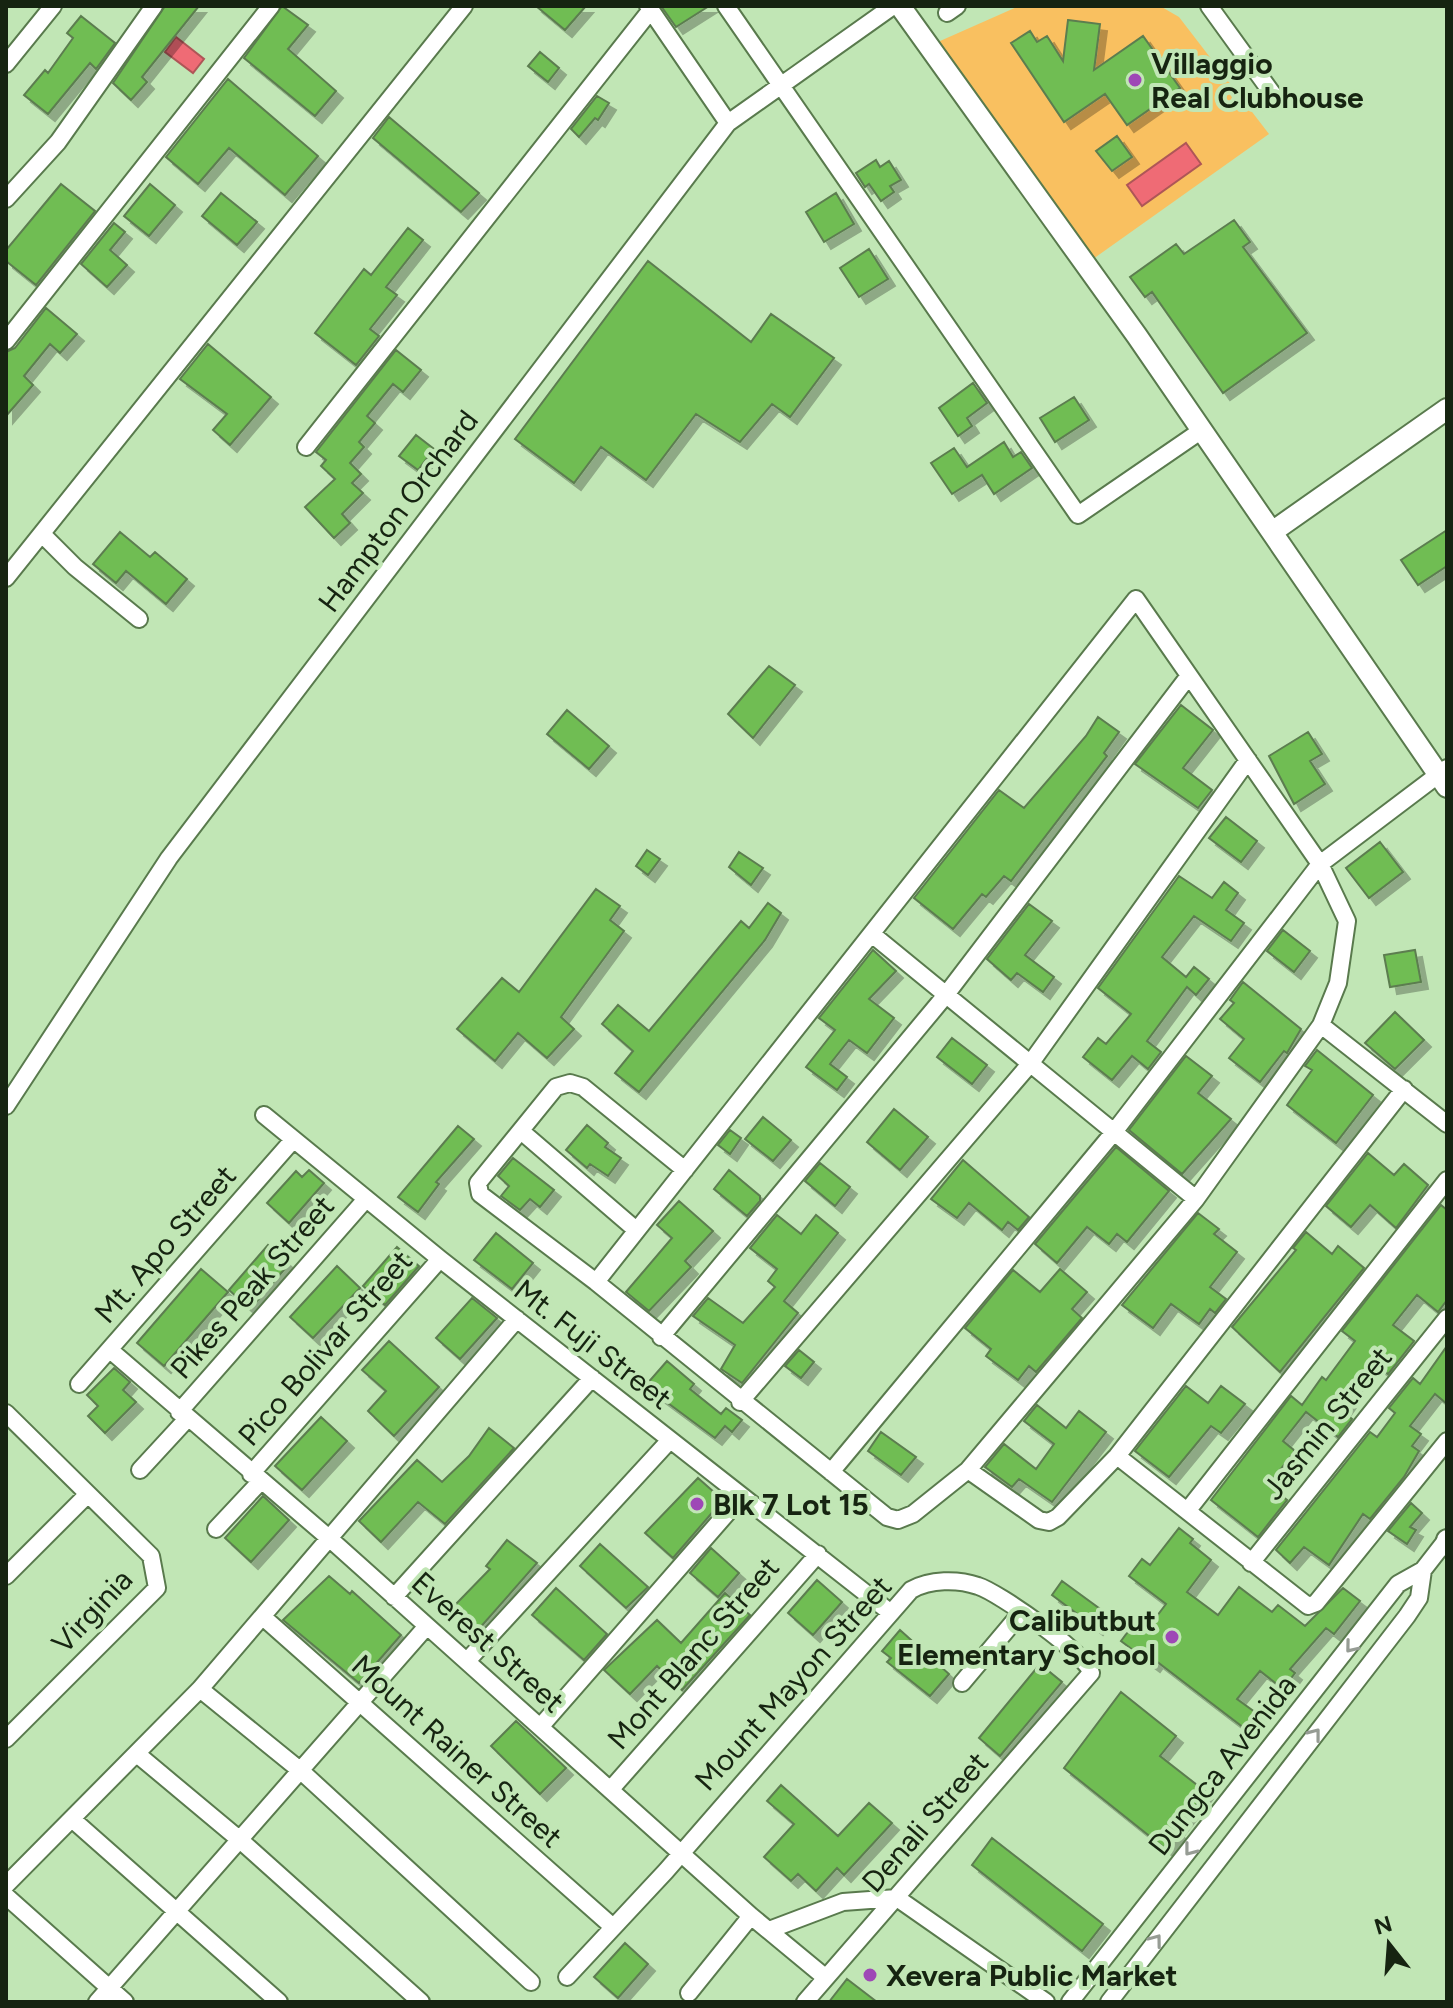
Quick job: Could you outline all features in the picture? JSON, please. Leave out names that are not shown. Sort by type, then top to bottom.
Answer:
[{"type":"street","points":[[6,64],[53,6]]},
{"type":"street","points":[[6,199],[58,142],[154,6]]},
{"type":"street","points":[[6,341],[271,6]]},
{"type":"street","points":[[6,578],[464,6]]},
{"type":"street","points":[[726,6],[1078,515],[1202,430]]},
{"type":"street","name":"Hampton Orchard","points":[[6,1106],[169,858],[728,123],[893,6]]},
{"type":"street","points":[[831,1472],[1114,1132],[1320,864],[1444,777],[900,6]]},
{"type":"street","points":[[1209,6],[1277,100]]},
{"type":"street","points":[[306,447],[649,8],[728,123]]},
{"type":"street","points":[[1272,532],[1447,409]]},
{"type":"street","points":[[42,534],[75,567],[139,619]]},
{"type":"street","points":[[596,1282],[635,1229],[685,1170],[873,935],[1136,599],[1320,864],[1347,921],[1338,983],[1321,1025],[1196,1199],[968,1470],[913,1514],[898,1520],[887,1517],[740,1402],[596,1282],[480,1194],[478,1183],[556,1087],[574,1084],[583,1087],[685,1170]]},
{"type":"street","points":[[661,1337],[945,996],[1188,677]]},
{"type":"street","points":[[740,1402],[1030,1064],[1248,760]]},
{"type":"street","points":[[873,935],[1196,1199]]},
{"type":"street","points":[[1321,1025],[1447,1124]]},
{"type":"street","points":[[968,1470],[1039,1520],[1049,1522],[1058,1517],[1117,1456],[1404,1089]]},
{"type":"street","name":"Mt. Fuji Street","points":[[264,1115],[440,1259],[891,1613]]},
{"type":"street","points":[[521,1131],[635,1229]]},
{"type":"street","name":"Mt. Apo Street","points":[[79,1384],[293,1140]]},
{"type":"street","points":[[1188,1510],[1447,1180]]},
{"type":"street","name":"Pikes Peak Street","points":[[140,1470],[366,1199]]},
{"type":"street","name":"Pico Bolivar Street","points":[[216,1529],[440,1259]]},
{"type":"street","name":"Jasmin Street","points":[[1251,1563],[1447,1318]]},
{"type":"street","points":[[6,1885],[200,1689],[517,1319]]},
{"type":"street","name":"Everest Street","points":[[110,1350],[183,1416],[330,1539],[751,1916],[826,1978]]},
{"type":"street","points":[[394,1597],[592,1378]]},
{"type":"street","points":[[6,1413],[87,1495],[6,1576]]},
{"type":"street","points":[[467,1661],[670,1440]]},
{"type":"street","points":[[1117,1456],[1305,1605],[1313,1605],[1447,1441]]},
{"type":"street","name":"Virginia","points":[[6,1739],[157,1588],[151,1556],[87,1495]]},
{"type":"street","points":[[541,1726],[742,1496]]},
{"type":"street","name":"Dungca Avenida","points":[[1070,2002],[1398,1584],[1423,1570],[1446,1543]]},
{"type":"street","name":"Mont Blanc Street","points":[[611,1789],[818,1554]]},
{"type":"street","name":"Dungca Avenida","points":[[1109,2002],[1407,1616],[1419,1598],[1423,1570]]},
{"type":"street","name":"Mount Mayon Street","points":[[567,1977],[918,1586],[941,1582],[978,1586],[1086,1659],[1091,1673],[1088,1680]]},
{"type":"street","points":[[962,1683],[1021,1613]]},
{"type":"street","name":"Mount Rainer Street","points":[[263,1617],[613,1927]]},
{"type":"street","points":[[97,2002],[427,1626]]},
{"type":"street","name":"Denali Street","points":[[805,2002],[1088,1680]]},
{"type":"street","points":[[200,1689],[301,1771],[531,1982]]},
{"type":"street","points":[[137,1754],[240,1840],[421,2002]]},
{"type":"street","points":[[72,1819],[279,2002]]},
{"type":"street","points":[[6,1896],[125,2002]]},
{"type":"street","points":[[769,1930],[843,1902],[897,1898],[1046,2002]]},
{"type":"street","points":[[689,1993],[751,1916]]},
{"type":"shaded area","points":[[1019,6],[1160,6],[1179,17],[1269,134],[1093,259],[931,45]]},
{"type":"shaded area","points":[[176,37],[204,59],[193,73],[165,52]]},
{"type":"shaded area","points":[[1186,143],[1201,164],[1142,206],[1127,185]]},
{"type":"building","points":[[165,6],[199,6],[142,77],[147,82],[131,100],[113,83]]},
{"type":"building","points":[[282,6],[308,25],[288,49],[336,91],[315,116],[244,58]]},
{"type":"building","points":[[536,6],[586,6],[565,30]]},
{"type":"building","points":[[661,6],[709,6],[676,27]]},
{"type":"building","points":[[81,16],[115,43],[96,69],[90,63],[48,114],[24,95],[45,70],[48,73],[73,38],[67,33]]},
{"type":"building","points":[[1068,20],[1100,24],[1094,70],[1143,36],[1180,88],[1127,125],[1105,94],[1064,122],[1011,43],[1030,31],[1037,42],[1047,36],[1063,61]]},
{"type":"building","points":[[540,52],[559,68],[548,82],[528,66]]},
{"type":"building","points":[[228,79],[318,156],[285,195],[229,148],[198,184],[166,157]]},
{"type":"building","points":[[597,96],[609,103],[598,120],[595,118],[579,137],[571,129]]},
{"type":"building","points":[[389,117],[479,193],[461,212],[373,138]]},
{"type":"building","points":[[1117,136],[1132,157],[1112,171],[1096,151]]},
{"type":"building","points":[[876,160],[880,167],[889,161],[901,180],[890,186],[894,192],[881,201],[869,184],[865,187],[856,173]]},
{"type":"building","points":[[61,184],[95,211],[36,285],[6,261],[6,250]]},
{"type":"building","points":[[150,184],[175,205],[149,236],[124,216]]},
{"type":"building","points":[[221,193],[257,222],[237,245],[202,216]]},
{"type":"building","points":[[836,193],[854,224],[824,242],[806,212]]},
{"type":"building","points":[[1234,220],[1250,242],[1243,247],[1307,333],[1223,393],[1152,292],[1145,297],[1130,277],[1176,244],[1184,254]]},
{"type":"building","points":[[114,223],[125,232],[110,250],[127,265],[107,287],[81,264]]},
{"type":"building","points":[[408,228],[423,240],[386,287],[397,295],[370,329],[379,336],[356,365],[315,333],[364,269],[371,275]]},
{"type":"building","points":[[869,249],[888,279],[859,297],[840,268]]},
{"type":"building","points":[[648,261],[751,342],[771,314],[834,358],[790,417],[772,404],[740,442],[696,414],[646,480],[601,447],[574,483],[515,439]]},
{"type":"building","points":[[46,308],[77,334],[60,353],[50,344],[24,376],[33,385],[6,416],[6,352],[15,348]]},
{"type":"building","points":[[208,344],[271,397],[230,445],[213,430],[227,414],[180,379]]},
{"type":"building","points":[[396,350],[421,370],[403,392],[393,384],[367,416],[375,423],[359,442],[364,447],[350,463],[361,474],[352,483],[363,493],[342,514],[350,523],[334,538],[305,507],[335,479],[321,466],[326,460],[316,452]]},
{"type":"building","points":[[973,383],[987,403],[967,418],[972,426],[958,436],[939,408]]},
{"type":"building","points":[[1074,397],[1089,420],[1055,442],[1040,418]]},
{"type":"building","points":[[416,435],[434,449],[418,470],[399,456]]},
{"type":"building","points":[[1004,442],[1013,457],[1021,452],[1032,468],[994,494],[982,475],[952,494],[931,463],[954,448],[967,467]]},
{"type":"building","points":[[1447,530],[1447,566],[1418,585],[1401,560]]},
{"type":"building","points":[[120,532],[150,557],[155,552],[187,579],[166,604],[126,571],[116,583],[93,564]]},
{"type":"building","points":[[769,666],[795,685],[753,738],[728,714]]},
{"type":"building","points":[[1181,705],[1213,730],[1183,768],[1212,790],[1198,808],[1135,764]]},
{"type":"building","points":[[567,710],[609,746],[589,769],[547,734]]},
{"type":"building","points":[[1098,717],[1119,732],[1104,753],[1107,756],[1011,881],[1004,876],[986,897],[982,894],[953,929],[914,898],[999,790],[1024,808],[1086,736]]},
{"type":"building","points":[[1308,732],[1322,754],[1310,761],[1325,784],[1294,804],[1269,756]]},
{"type":"building","points":[[1226,817],[1257,841],[1241,862],[1209,838]]},
{"type":"building","points":[[1380,842],[1403,872],[1369,898],[1346,868]]},
{"type":"building","points":[[647,850],[660,859],[648,875],[636,866]]},
{"type":"building","points":[[739,852],[763,868],[751,885],[729,867]]},
{"type":"building","points":[[1179,876],[1212,898],[1224,882],[1238,893],[1226,910],[1244,923],[1231,941],[1194,916],[1162,957],[1186,977],[1194,967],[1209,979],[1196,995],[1187,987],[1147,1041],[1161,1052],[1148,1069],[1132,1056],[1112,1080],[1083,1057],[1098,1038],[1106,1044],[1131,1014],[1098,988]]},
{"type":"building","points":[[596,889],[620,906],[610,920],[624,931],[561,1017],[574,1029],[547,1058],[518,1033],[495,1061],[457,1029],[502,978],[519,992]]},
{"type":"building","points":[[768,903],[781,913],[765,940],[639,1092],[615,1073],[633,1051],[602,1024],[618,1005],[649,1031],[741,921],[749,928]]},
{"type":"building","points":[[1029,904],[1052,921],[1025,955],[1054,977],[1043,992],[1017,973],[1011,980],[987,959]]},
{"type":"building","points":[[1283,930],[1310,951],[1294,972],[1267,951]]},
{"type":"building","points":[[873,950],[896,971],[869,999],[894,1018],[867,1053],[849,1040],[830,1064],[847,1077],[837,1090],[806,1067],[835,1030],[819,1018]]},
{"type":"building","points":[[1415,950],[1421,982],[1390,987],[1384,955]]},
{"type":"building","points":[[1243,982],[1301,1029],[1287,1053],[1284,1051],[1260,1082],[1229,1058],[1244,1039],[1220,1019],[1234,1003],[1230,1000]]},
{"type":"building","points":[[1395,1012],[1424,1040],[1395,1069],[1365,1043]]},
{"type":"building","points":[[952,1038],[987,1065],[972,1084],[937,1057]]},
{"type":"building","points":[[1317,1050],[1373,1095],[1336,1143],[1287,1105],[1312,1070],[1305,1066]]},
{"type":"building","points":[[1186,1056],[1212,1076],[1198,1093],[1231,1119],[1182,1174],[1129,1130]]},
{"type":"building","points":[[894,1109],[928,1137],[900,1170],[867,1142]]},
{"type":"building","points":[[763,1117],[791,1140],[773,1161],[745,1139]]},
{"type":"building","points":[[587,1125],[608,1143],[605,1147],[621,1158],[608,1176],[590,1164],[587,1168],[566,1150]]},
{"type":"building","points":[[458,1126],[474,1139],[436,1182],[439,1184],[418,1212],[398,1197]]},
{"type":"building","points":[[730,1130],[741,1138],[730,1154],[718,1145]]},
{"type":"building","points":[[1116,1147],[1169,1191],[1127,1242],[1117,1234],[1109,1244],[1087,1227],[1057,1263],[1035,1244]]},
{"type":"building","points":[[1368,1153],[1394,1175],[1404,1164],[1428,1185],[1396,1228],[1370,1205],[1351,1227],[1326,1206]]},
{"type":"building","points":[[513,1158],[554,1190],[540,1207],[530,1199],[520,1210],[501,1196],[509,1186],[498,1176]]},
{"type":"building","points":[[963,1160],[1029,1217],[1018,1230],[1008,1222],[1002,1230],[969,1203],[957,1218],[931,1199]]},
{"type":"building","points":[[820,1163],[850,1187],[835,1206],[805,1181]]},
{"type":"building","points":[[309,1170],[324,1183],[289,1223],[267,1203],[296,1171],[302,1177]]},
{"type":"building","points":[[729,1170],[760,1196],[760,1201],[747,1216],[714,1189]]},
{"type":"building","points":[[679,1201],[713,1231],[685,1261],[691,1267],[649,1311],[626,1292],[672,1238],[657,1225]]},
{"type":"building","points":[[1441,1205],[1447,1210],[1447,1300],[1438,1312],[1417,1295],[1393,1325],[1414,1341],[1388,1374],[1372,1362],[1347,1395],[1351,1398],[1342,1411],[1352,1419],[1338,1437],[1306,1412],[1283,1441],[1295,1451],[1268,1485],[1287,1500],[1258,1537],[1211,1500],[1291,1396],[1302,1405],[1322,1377],[1326,1380],[1355,1341],[1342,1331]]},
{"type":"building","points":[[1198,1213],[1219,1229],[1214,1234],[1237,1252],[1210,1287],[1226,1299],[1215,1313],[1210,1309],[1199,1324],[1171,1304],[1153,1328],[1122,1305]]},
{"type":"building","points":[[777,1215],[801,1234],[816,1215],[838,1233],[784,1301],[798,1313],[742,1383],[721,1369],[735,1345],[693,1316],[708,1298],[743,1323],[775,1287],[768,1281],[777,1269],[750,1248]]},
{"type":"building","points":[[1306,1232],[1332,1254],[1338,1246],[1364,1268],[1280,1372],[1232,1327],[1296,1250],[1293,1248]]},
{"type":"building","points":[[496,1233],[533,1263],[512,1289],[474,1260]]},
{"type":"building","points":[[268,1245],[289,1264],[250,1309],[229,1290]]},
{"type":"building","points":[[397,1247],[419,1266],[385,1305],[363,1286]]},
{"type":"building","points":[[337,1266],[360,1288],[313,1338],[290,1317]]},
{"type":"building","points":[[201,1269],[228,1292],[164,1366],[137,1343]]},
{"type":"building","points":[[1060,1269],[1087,1292],[1072,1309],[1082,1318],[1036,1372],[1029,1366],[1018,1380],[986,1356],[991,1349],[965,1328],[1013,1270],[1040,1292]]},
{"type":"building","points":[[472,1298],[497,1318],[460,1359],[436,1338]]},
{"type":"building","points":[[389,1341],[439,1387],[394,1436],[368,1411],[386,1391],[362,1370]]},
{"type":"building","points":[[1447,1346],[1447,1404],[1435,1394],[1410,1426],[1421,1434],[1412,1446],[1419,1451],[1404,1477],[1370,1519],[1363,1514],[1329,1565],[1304,1547],[1290,1563],[1276,1550],[1370,1432],[1377,1437],[1395,1413],[1389,1408],[1413,1378],[1420,1384]]},
{"type":"building","points":[[799,1350],[814,1362],[801,1378],[785,1366]]},
{"type":"building","points":[[667,1361],[694,1384],[690,1389],[721,1414],[726,1408],[742,1420],[732,1432],[725,1426],[715,1438],[645,1386]]},
{"type":"building","points":[[114,1368],[130,1382],[123,1390],[136,1402],[105,1433],[88,1416],[98,1406],[87,1395]]},
{"type":"building","points":[[1186,1386],[1208,1403],[1221,1386],[1245,1404],[1221,1433],[1211,1426],[1169,1477],[1135,1451]]},
{"type":"building","points":[[1037,1405],[1066,1428],[1079,1411],[1106,1432],[1052,1502],[1019,1479],[1012,1487],[985,1467],[1004,1444],[1036,1469],[1054,1444],[1024,1421]]},
{"type":"building","points":[[321,1417],[347,1441],[302,1490],[275,1466]]},
{"type":"building","points":[[489,1428],[514,1448],[445,1524],[418,1502],[381,1542],[359,1521],[417,1460],[442,1482],[469,1456]]},
{"type":"building","points":[[881,1432],[916,1457],[901,1475],[868,1451]]},
{"type":"building","points":[[698,1478],[723,1500],[673,1558],[645,1533]]},
{"type":"building","points":[[263,1496],[289,1520],[251,1562],[225,1538]]},
{"type":"building","points":[[1411,1503],[1422,1513],[1410,1527],[1416,1530],[1407,1544],[1388,1531]]},
{"type":"building","points":[[1179,1528],[1193,1539],[1190,1543],[1211,1560],[1187,1592],[1218,1615],[1239,1587],[1272,1612],[1278,1605],[1305,1626],[1343,1588],[1360,1601],[1334,1634],[1326,1628],[1290,1669],[1295,1673],[1283,1689],[1260,1671],[1237,1699],[1259,1715],[1248,1731],[1156,1661],[1153,1665],[1121,1641],[1133,1625],[1144,1633],[1166,1604],[1129,1576],[1142,1559],[1150,1565]]},
{"type":"building","points":[[507,1540],[537,1563],[478,1630],[454,1606],[490,1569],[486,1566]]},
{"type":"building","points":[[600,1544],[648,1587],[626,1608],[580,1566]]},
{"type":"building","points":[[711,1548],[739,1573],[718,1597],[690,1573]]},
{"type":"building","points":[[329,1576],[350,1594],[352,1591],[401,1635],[359,1683],[283,1620]]},
{"type":"building","points":[[817,1580],[842,1602],[813,1635],[788,1613]]},
{"type":"building","points":[[1062,1581],[1107,1614],[1096,1628],[1052,1595]]},
{"type":"building","points":[[556,1588],[607,1634],[584,1660],[532,1615]]},
{"type":"building","points":[[725,1593],[750,1615],[682,1690],[657,1666],[630,1694],[604,1670],[657,1620],[681,1643]]},
{"type":"building","points":[[900,1630],[949,1674],[930,1696],[887,1662],[891,1658],[882,1651]]},
{"type":"building","points":[[1040,1664],[1062,1682],[1000,1756],[979,1738]]},
{"type":"building","points":[[1121,1692],[1176,1736],[1160,1756],[1206,1792],[1176,1830],[1180,1833],[1167,1850],[1064,1768]]},
{"type":"building","points":[[516,1721],[566,1768],[540,1794],[491,1746]]},
{"type":"building","points":[[781,1785],[838,1836],[869,1803],[892,1823],[844,1875],[837,1868],[816,1891],[798,1874],[791,1881],[764,1857],[794,1824],[767,1801]]},
{"type":"building","points":[[992,1838],[1103,1924],[1082,1951],[972,1865]]},
{"type":"building","points":[[625,1943],[648,1964],[618,1998],[594,1977]]},
{"type":"building","points":[[847,1979],[877,2002],[829,2002]]},
{"type":"place","name":"Villaggio Real Clubhouse","points":[[1135,80]]},
{"type":"place","name":"Blk 7 Lot 15","points":[[697,1504]]},
{"type":"place","name":"Calibutbut Elementary School","points":[[1172,1637]]},
{"type":"place","name":"Xevera Public Market","points":[[870,1975]]}]
